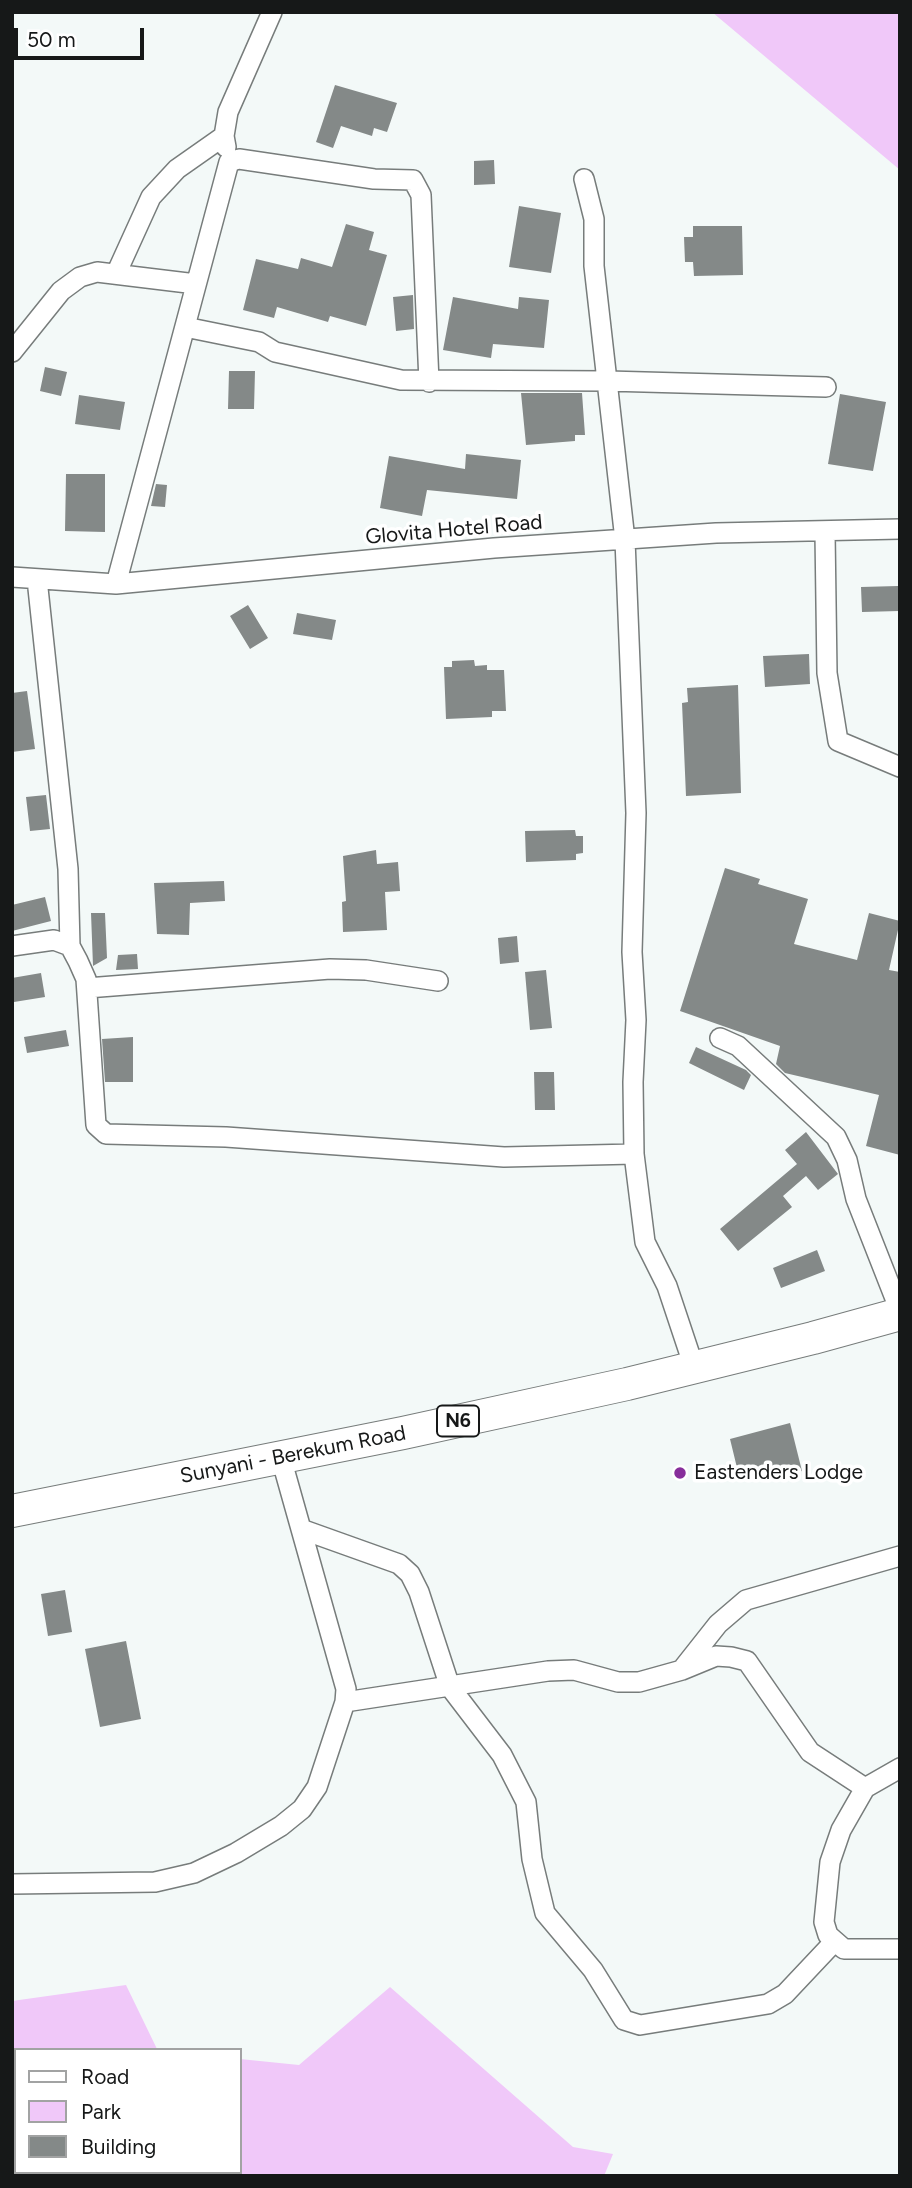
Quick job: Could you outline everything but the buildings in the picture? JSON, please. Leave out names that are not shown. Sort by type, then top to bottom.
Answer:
[{"type":"main road","name":"Sunyani - Berekum Road","points":[[12,1511],[281,1458],[694,1367],[900,1312]]},
{"type":"street","points":[[116,584],[229,162],[223,135],[228,112],[272,12]]},
{"type":"street","points":[[116,274],[151,197],[177,169],[223,135]]},
{"type":"street","points":[[229,162],[239,159],[374,179],[413,180],[421,195],[429,382]]},
{"type":"street","points":[[584,179],[594,219],[594,266],[625,540],[636,813],[632,951],[636,1020],[634,1154],[645,1242],[667,1286],[694,1367]]},
{"type":"street","points":[[12,352],[61,290],[80,277],[97,271],[196,284]]},
{"type":"street","points":[[185,327],[258,342],[275,352],[401,380],[608,381],[826,387]]},
{"type":"street","name":"Glovita Hotel Road","points":[[12,577],[116,584],[453,552],[716,533],[825,533],[900,529]]},
{"type":"street","points":[[825,533],[827,673],[838,741],[900,767]]},
{"type":"street","points":[[37,579],[68,869],[70,946],[86,979],[96,1125],[106,1134],[226,1137],[504,1157],[634,1154]]},
{"type":"street","points":[[12,946],[54,940],[70,946]]},
{"type":"street","points":[[87,988],[330,969],[366,970],[438,981]]},
{"type":"street","points":[[720,1038],[738,1046],[836,1137],[847,1160],[856,1199],[900,1312]]},
{"type":"street","points":[[12,1884],[155,1882],[194,1873],[236,1853],[281,1826],[302,1808],[317,1787],[345,1702],[346,1689],[281,1458]]},
{"type":"street","points":[[301,1529],[399,1564],[410,1574],[419,1592],[450,1687],[502,1755],[526,1802],[532,1859],[545,1913],[593,1970],[624,2020],[640,2025],[768,2004],[785,1994],[834,1942]]},
{"type":"street","points":[[682,1670],[718,1624],[746,1600],[900,1556]]},
{"type":"street","points":[[345,1702],[548,1671],[574,1670],[618,1682],[639,1682],[682,1670],[716,1656],[747,1661],[810,1752],[865,1788]]},
{"type":"street","points":[[900,1768],[865,1788],[841,1830],[830,1862],[824,1922],[828,1936],[844,1949],[900,1949]]},
{"type":"green space","points":[[712,12],[900,12],[900,170]]},
{"type":"green space","points":[[126,1985],[157,2048],[14,2048],[14,2174],[242,2174],[242,2059],[299,2065],[390,1987],[573,2147],[613,2154],[604,2176],[12,2176],[12,2001]]},
{"type":"place","name":"Eastenders Lodge","points":[[680,1473]]}]
